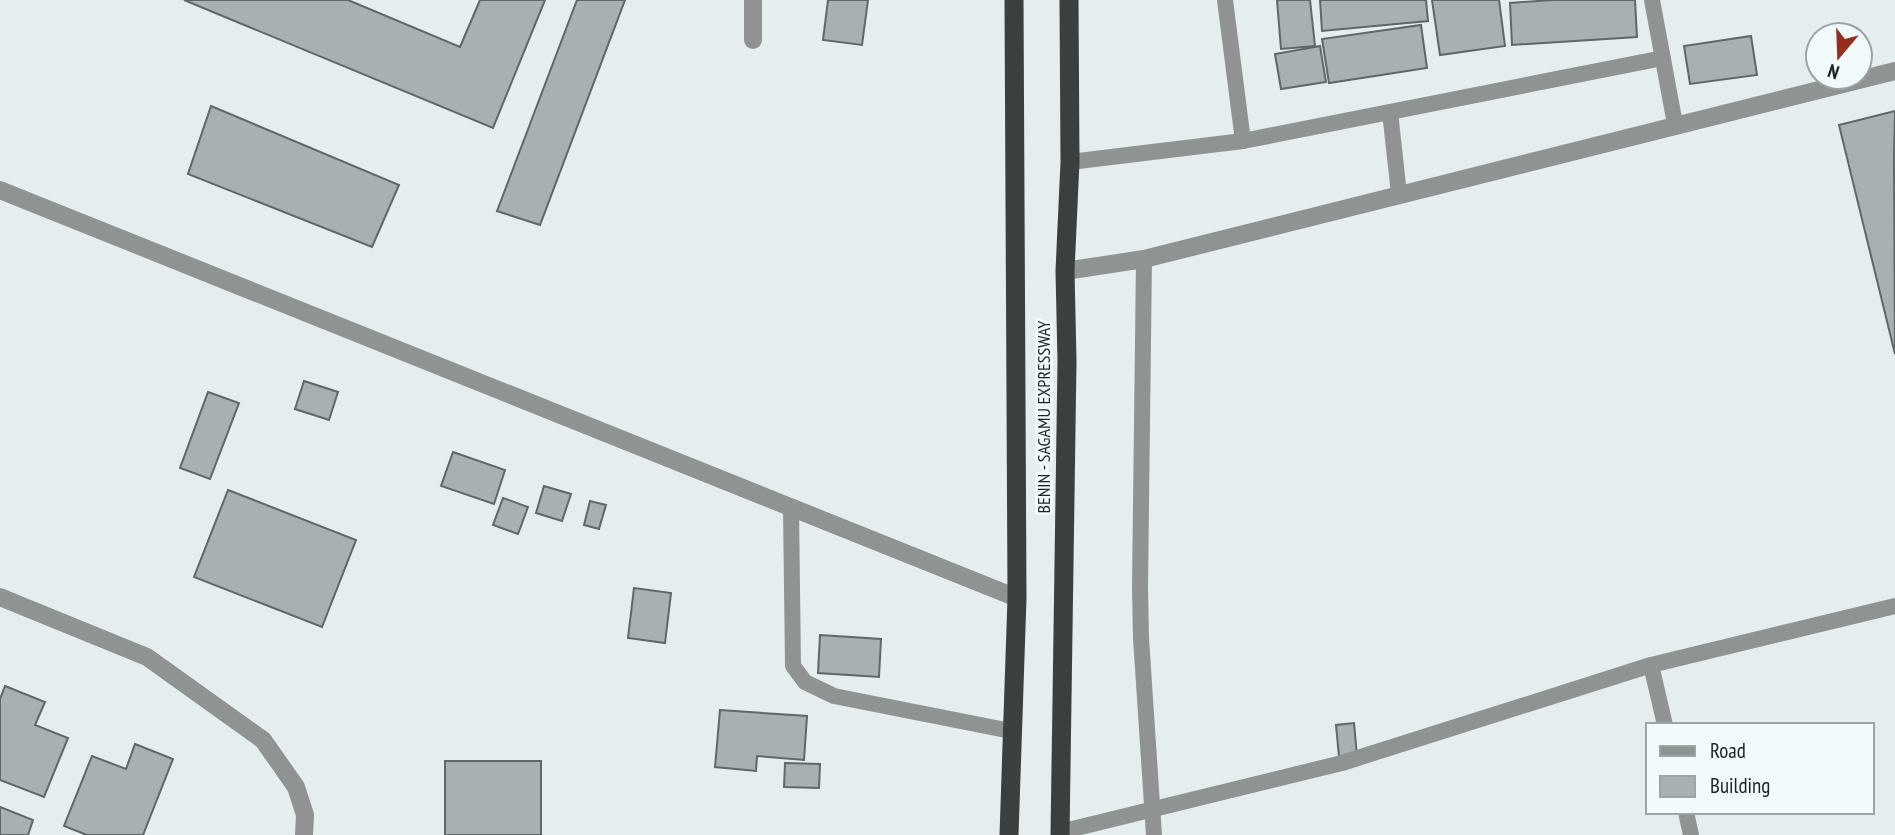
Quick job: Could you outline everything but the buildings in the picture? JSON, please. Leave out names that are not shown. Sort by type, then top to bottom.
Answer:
[{"type":"highway","points":[[1009,835],[1017,598],[1014,0]]},
{"type":"highway","name":"BENIN - SAGAMU EXPRESSWAY","points":[[1060,834],[1067,361],[1065,271],[1070,162],[1069,0]]},
{"type":"street","points":[[753,0],[753,40]]},
{"type":"street","points":[[1065,271],[1143,259],[1895,71]]},
{"type":"street","points":[[0,190],[1017,598]]},
{"type":"street","points":[[0,597],[147,657],[263,740],[296,787],[305,815],[304,835]]},
{"type":"lane","points":[[1225,0],[1243,141]]},
{"type":"lane","points":[[1652,0],[1675,124]]},
{"type":"lane","points":[[1070,162],[1243,141],[1663,58]]},
{"type":"lane","points":[[1390,112],[1399,194]]},
{"type":"lane","points":[[1143,259],[1140,587],[1154,835]]},
{"type":"lane","points":[[791,509],[793,666],[805,682],[834,695],[1011,731]]},
{"type":"lane","points":[[1060,834],[1342,763],[1651,666],[1895,606]]},
{"type":"lane","points":[[1651,666],[1665,723]]},
{"type":"lane","points":[[1686,814],[1691,835]]}]
